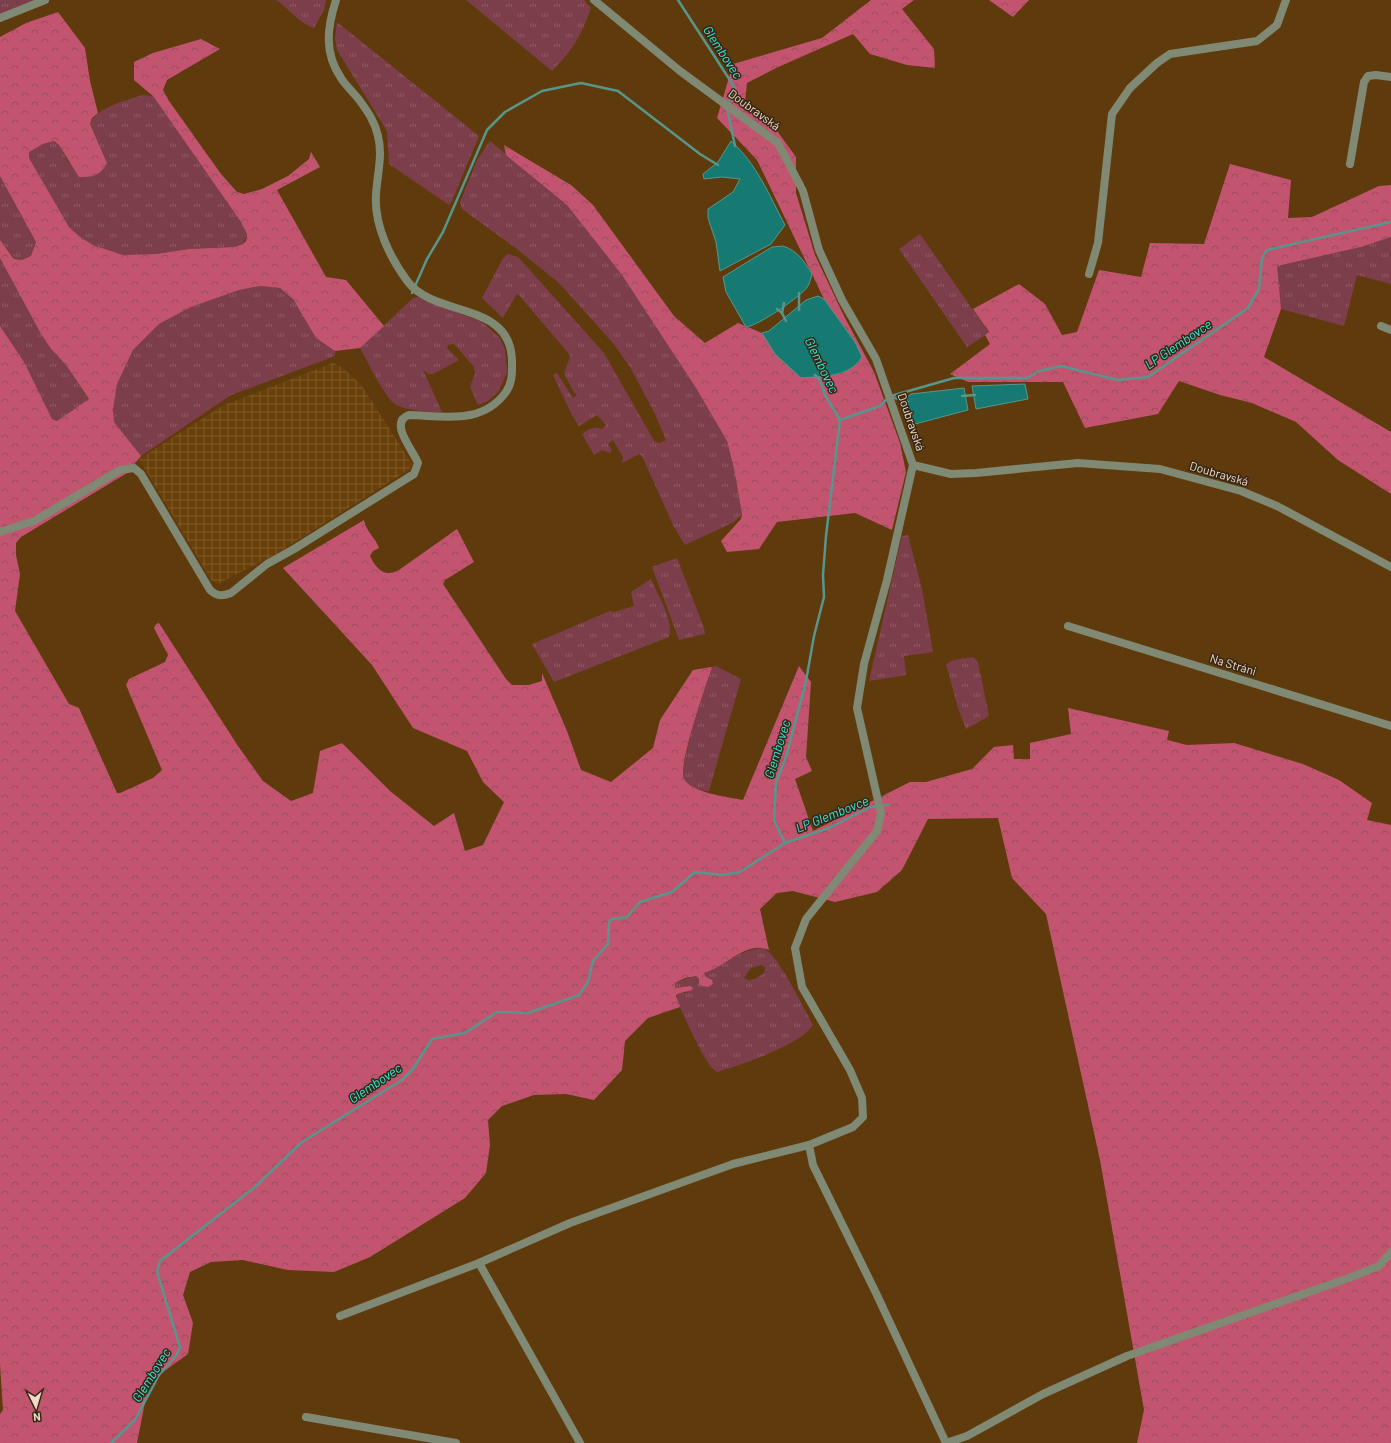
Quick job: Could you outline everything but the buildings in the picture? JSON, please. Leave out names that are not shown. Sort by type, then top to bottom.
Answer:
[{"type":"street","points":[[0,18],[45,0]]},
{"type":"street","points":[[0,532],[34,521],[120,470],[134,468],[141,474],[210,590],[219,596],[225,596],[232,593],[267,564],[294,549],[414,474],[418,463],[400,430],[401,420],[404,416],[469,416],[487,410],[496,404],[508,389],[512,377],[512,352],[509,340],[499,327],[485,318],[418,291],[409,282],[387,245],[376,215],[376,196],[380,158],[378,134],[374,122],[368,112],[342,79],[330,57],[328,40],[336,0]]},
{"type":"street","name":"Doubravská","points":[[594,0],[680,71],[778,143],[803,191],[819,250],[838,293],[876,360],[913,465],[951,474],[1078,463],[1160,469],[1241,491],[1277,506],[1391,567]]},
{"type":"street","points":[[1089,274],[1098,243],[1112,114],[1130,88],[1157,63],[1170,54],[1257,41],[1277,25],[1286,0]]},
{"type":"street","points":[[1350,164],[1364,82],[1368,76],[1376,75],[1391,77]]},
{"type":"street","points":[[1381,326],[1391,330]]},
{"type":"street","points":[[340,1316],[479,1263],[570,1224],[661,1190],[733,1164],[809,1145],[853,1127],[863,1117],[862,1098],[850,1070],[802,987],[795,948],[806,919],[876,831],[881,814],[857,708],[864,664],[887,580],[913,465]]},
{"type":"street","name":"Na Stráni","points":[[1068,626],[1391,726]]},
{"type":"street","points":[[809,1145],[813,1165],[876,1293],[946,1443],[967,1436],[1043,1394],[1127,1356],[1346,1279],[1379,1266],[1390,1253]]},
{"type":"street","points":[[479,1263],[580,1443]]},
{"type":"street","points":[[306,1417],[456,1443]]},
{"type":"shaded area","points":[[333,363],[342,367],[362,386],[412,464],[410,469],[276,554],[218,584],[211,580],[139,459],[222,406]]},
{"type":"green space","points":[[0,0],[36,0],[0,16]]},
{"type":"green space","points":[[276,0],[326,0],[324,10],[314,28],[303,23]]},
{"type":"green space","points":[[466,0],[584,0],[591,8],[576,42],[566,56],[552,71]]},
{"type":"green space","points":[[871,0],[914,0],[902,9],[934,49],[935,68],[907,65],[870,54],[853,34],[776,68],[747,83],[745,102],[772,124],[796,157],[796,193],[815,255],[844,316],[874,372],[900,443],[906,472],[892,530],[855,513],[777,522],[759,549],[727,552],[721,541],[741,519],[742,514],[734,469],[727,441],[696,388],[622,275],[567,205],[506,155],[504,145],[571,185],[593,205],[674,316],[705,343],[738,323],[762,333],[775,354],[841,374],[858,363],[862,357],[855,342],[824,299],[757,160],[717,118],[733,64],[822,38]]},
{"type":"green space","points":[[989,0],[1029,0],[1013,17]]},
{"type":"green space","points":[[58,12],[85,48],[90,81],[98,113],[92,118],[90,124],[107,163],[102,171],[96,175],[79,177],[59,145],[54,141],[43,144],[29,152],[29,158],[69,227],[80,237],[93,245],[123,255],[156,254],[189,249],[234,247],[243,244],[246,241],[247,234],[241,222],[153,96],[134,80],[134,62],[153,53],[201,39],[220,49],[167,80],[163,90],[169,101],[221,174],[237,192],[244,194],[262,189],[288,176],[309,159],[311,152],[320,167],[277,190],[326,277],[346,280],[384,326],[360,348],[335,351],[316,338],[293,299],[280,288],[260,286],[239,290],[191,307],[159,324],[133,350],[117,384],[113,410],[114,422],[141,456],[127,473],[21,537],[16,543],[16,555],[20,574],[15,611],[69,704],[79,708],[117,793],[153,778],[162,770],[126,685],[129,679],[165,662],[168,655],[154,628],[156,624],[159,623],[238,746],[263,781],[291,801],[313,793],[320,751],[342,743],[390,791],[434,826],[454,813],[465,851],[483,845],[504,802],[483,782],[467,751],[413,728],[372,665],[283,568],[364,520],[379,548],[373,551],[370,556],[375,565],[385,573],[399,570],[457,529],[474,562],[445,580],[443,584],[506,679],[512,685],[529,685],[542,681],[542,673],[567,731],[581,770],[611,782],[653,748],[660,720],[693,670],[712,667],[688,743],[683,771],[684,779],[694,788],[702,791],[743,800],[799,666],[811,682],[806,757],[812,771],[795,779],[813,831],[910,782],[926,782],[972,769],[994,747],[1013,745],[1014,759],[1030,759],[1030,743],[1071,734],[1068,708],[1169,731],[1167,740],[1187,745],[1234,743],[1303,764],[1339,780],[1372,803],[1367,820],[1391,825],[1391,1443],[1137,1443],[1144,1410],[1100,1160],[1046,914],[1012,878],[998,818],[928,819],[902,870],[877,892],[835,902],[793,891],[777,893],[760,909],[769,950],[760,948],[752,949],[704,973],[706,977],[712,980],[713,984],[708,987],[699,985],[699,979],[696,976],[685,978],[675,983],[675,988],[690,986],[693,988],[692,990],[677,994],[676,996],[680,1007],[648,1018],[625,1041],[622,1070],[594,1100],[566,1094],[534,1095],[502,1106],[488,1120],[490,1145],[486,1173],[465,1198],[370,1257],[334,1272],[288,1270],[243,1260],[211,1262],[190,1272],[183,1295],[193,1323],[188,1354],[149,1382],[137,1443],[0,1443],[0,1414],[3,1410],[0,1364],[0,326],[24,362],[52,419],[57,421],[89,399],[66,365],[51,349],[40,332],[0,258],[0,240],[14,259],[22,260],[31,256],[36,242],[0,176],[0,37],[26,23]]},
{"type":"green space","points":[[337,22],[479,136],[449,205],[389,164],[387,131],[337,50],[335,39]]},
{"type":"green space","points":[[142,95],[153,96],[241,222],[247,234],[243,244],[234,247],[189,249],[156,254],[123,255],[93,245],[80,237],[69,227],[29,158],[29,152],[43,144],[54,141],[59,145],[69,163],[107,163],[90,124],[93,118],[98,113],[112,105]]},
{"type":"green space","points":[[490,141],[567,205],[622,275],[696,388],[727,441],[734,469],[742,514],[734,522],[685,545],[673,525],[642,456],[639,454],[622,463],[623,457],[613,440],[608,444],[612,451],[610,453],[602,450],[594,455],[582,434],[591,428],[602,429],[606,425],[597,415],[579,426],[573,417],[553,375],[557,373],[573,398],[577,395],[573,391],[564,373],[570,357],[569,354],[518,294],[503,318],[482,298],[503,258],[508,254],[518,257],[604,353],[653,439],[660,443],[666,440],[655,414],[630,367],[613,343],[559,283],[517,249],[462,209],[460,202],[477,160]]},
{"type":"green space","points":[[1230,164],[1291,180],[1288,218],[1312,217],[1379,186],[1391,185],[1391,237],[1361,247],[1277,266],[1281,309],[1264,357],[1391,432],[1391,494],[1338,460],[1296,422],[1252,403],[1220,395],[1179,381],[1158,414],[1085,428],[1063,382],[968,382],[950,374],[990,344],[985,335],[989,332],[973,309],[1019,284],[1045,304],[1062,335],[1077,332],[1099,270],[1141,277],[1150,243],[1204,244]]},
{"type":"green space","points":[[0,176],[36,242],[31,256],[22,260],[15,259],[0,240]]},
{"type":"green space","points":[[920,234],[989,333],[967,347],[899,249]]},
{"type":"green space","points":[[1391,237],[1391,284],[1357,275],[1344,326],[1281,309],[1276,266],[1361,247]]},
{"type":"green space","points":[[0,258],[51,349],[66,365],[89,400],[57,421],[52,419],[24,363],[0,326]]},
{"type":"green space","points":[[260,286],[280,288],[293,299],[316,338],[335,351],[335,356],[231,395],[141,456],[114,422],[113,410],[117,384],[133,350],[159,324],[191,307],[239,290]]},
{"type":"green space","points":[[417,297],[482,322],[500,338],[505,350],[507,372],[499,391],[488,401],[478,405],[470,387],[475,373],[474,367],[454,344],[448,345],[447,348],[459,360],[433,374],[429,374],[423,370],[442,412],[405,408],[395,404],[386,394],[360,348],[413,298]]},
{"type":"green space","points":[[908,535],[922,589],[933,652],[904,656],[906,675],[869,681],[902,536]]},
{"type":"green space","points":[[677,558],[705,634],[679,640],[652,567]]},
{"type":"green space","points":[[651,579],[667,616],[670,630],[669,637],[554,682],[532,644],[610,611],[614,612],[634,606],[631,592]]},
{"type":"green space","points":[[973,657],[978,662],[989,716],[966,729],[958,708],[946,664],[954,660]]},
{"type":"green space","points":[[716,666],[741,679],[709,791],[706,791],[689,785],[684,780],[683,773],[688,744],[699,707],[712,667]]},
{"type":"green space","points":[[763,948],[776,960],[813,1025],[807,1032],[784,1047],[754,1060],[717,1072],[712,1068],[701,1051],[677,1001],[677,993],[686,993],[690,986],[675,988],[675,983],[694,976],[699,979],[699,985],[713,984],[712,980],[706,977],[704,973],[712,970],[733,957],[752,950]],"holes":[[[761,965],[765,967],[764,973],[755,979],[748,980],[744,978],[751,968]]]},
{"type":"water","points":[[731,141],[755,170],[768,191],[785,225],[771,244],[720,271],[716,242],[708,218],[708,209],[733,192],[740,179],[722,177],[704,179],[703,174],[718,162]]},
{"type":"water","points":[[783,246],[797,254],[806,265],[812,274],[809,284],[804,291],[779,310],[760,322],[746,327],[726,292],[723,277],[772,247]]},
{"type":"water","points":[[818,296],[824,299],[855,342],[862,357],[857,364],[850,369],[835,375],[801,378],[775,354],[762,333],[769,331],[806,300]]},
{"type":"water","points":[[1025,384],[1028,399],[976,409],[972,386]]},
{"type":"water","points":[[964,388],[968,410],[915,424],[910,422],[905,410],[905,403],[911,394]]},
{"type":"waterway","name":"Glembovec","points":[[678,0],[735,88],[728,104]]},
{"type":"waterway","points":[[412,293],[427,259],[443,232],[487,130],[505,112],[542,91],[581,83],[618,91],[700,154],[718,165]]},
{"type":"waterway","name":"Glembovec","points":[[727,108],[735,146]]},
{"type":"waterway","name":"LP Glembovce","points":[[891,396],[954,378],[1027,378],[1039,371],[1061,366],[1118,380],[1148,377],[1248,308],[1259,289],[1262,258],[1267,250],[1391,222]]},
{"type":"waterway","name":"Glembovec","points":[[799,293],[799,310]]},
{"type":"waterway","points":[[782,313],[784,303]]},
{"type":"waterway","points":[[777,309],[782,313],[786,321]]},
{"type":"waterway","name":"Glembovec","points":[[111,1443],[135,1420],[159,1375],[176,1356],[180,1347],[157,1272],[160,1261],[255,1187],[302,1142],[402,1080],[413,1069],[432,1039],[465,1033],[497,1012],[528,1013],[579,995],[588,982],[593,961],[608,944],[609,922],[612,919],[627,917],[640,902],[672,892],[695,872],[723,875],[740,872],[785,843],[774,820],[776,782],[786,757],[806,681],[814,636],[824,597],[823,575],[826,536],[840,420],[825,395],[820,380],[815,375]]},
{"type":"waterway","points":[[962,396],[975,395]]},
{"type":"waterway","points":[[892,397],[908,402]]},
{"type":"waterway","name":"LP Glembovce","points":[[840,420],[880,406],[887,399]]},
{"type":"waterway","name":"LP Glembovce","points":[[785,843],[829,828],[870,807],[888,805]]}]
